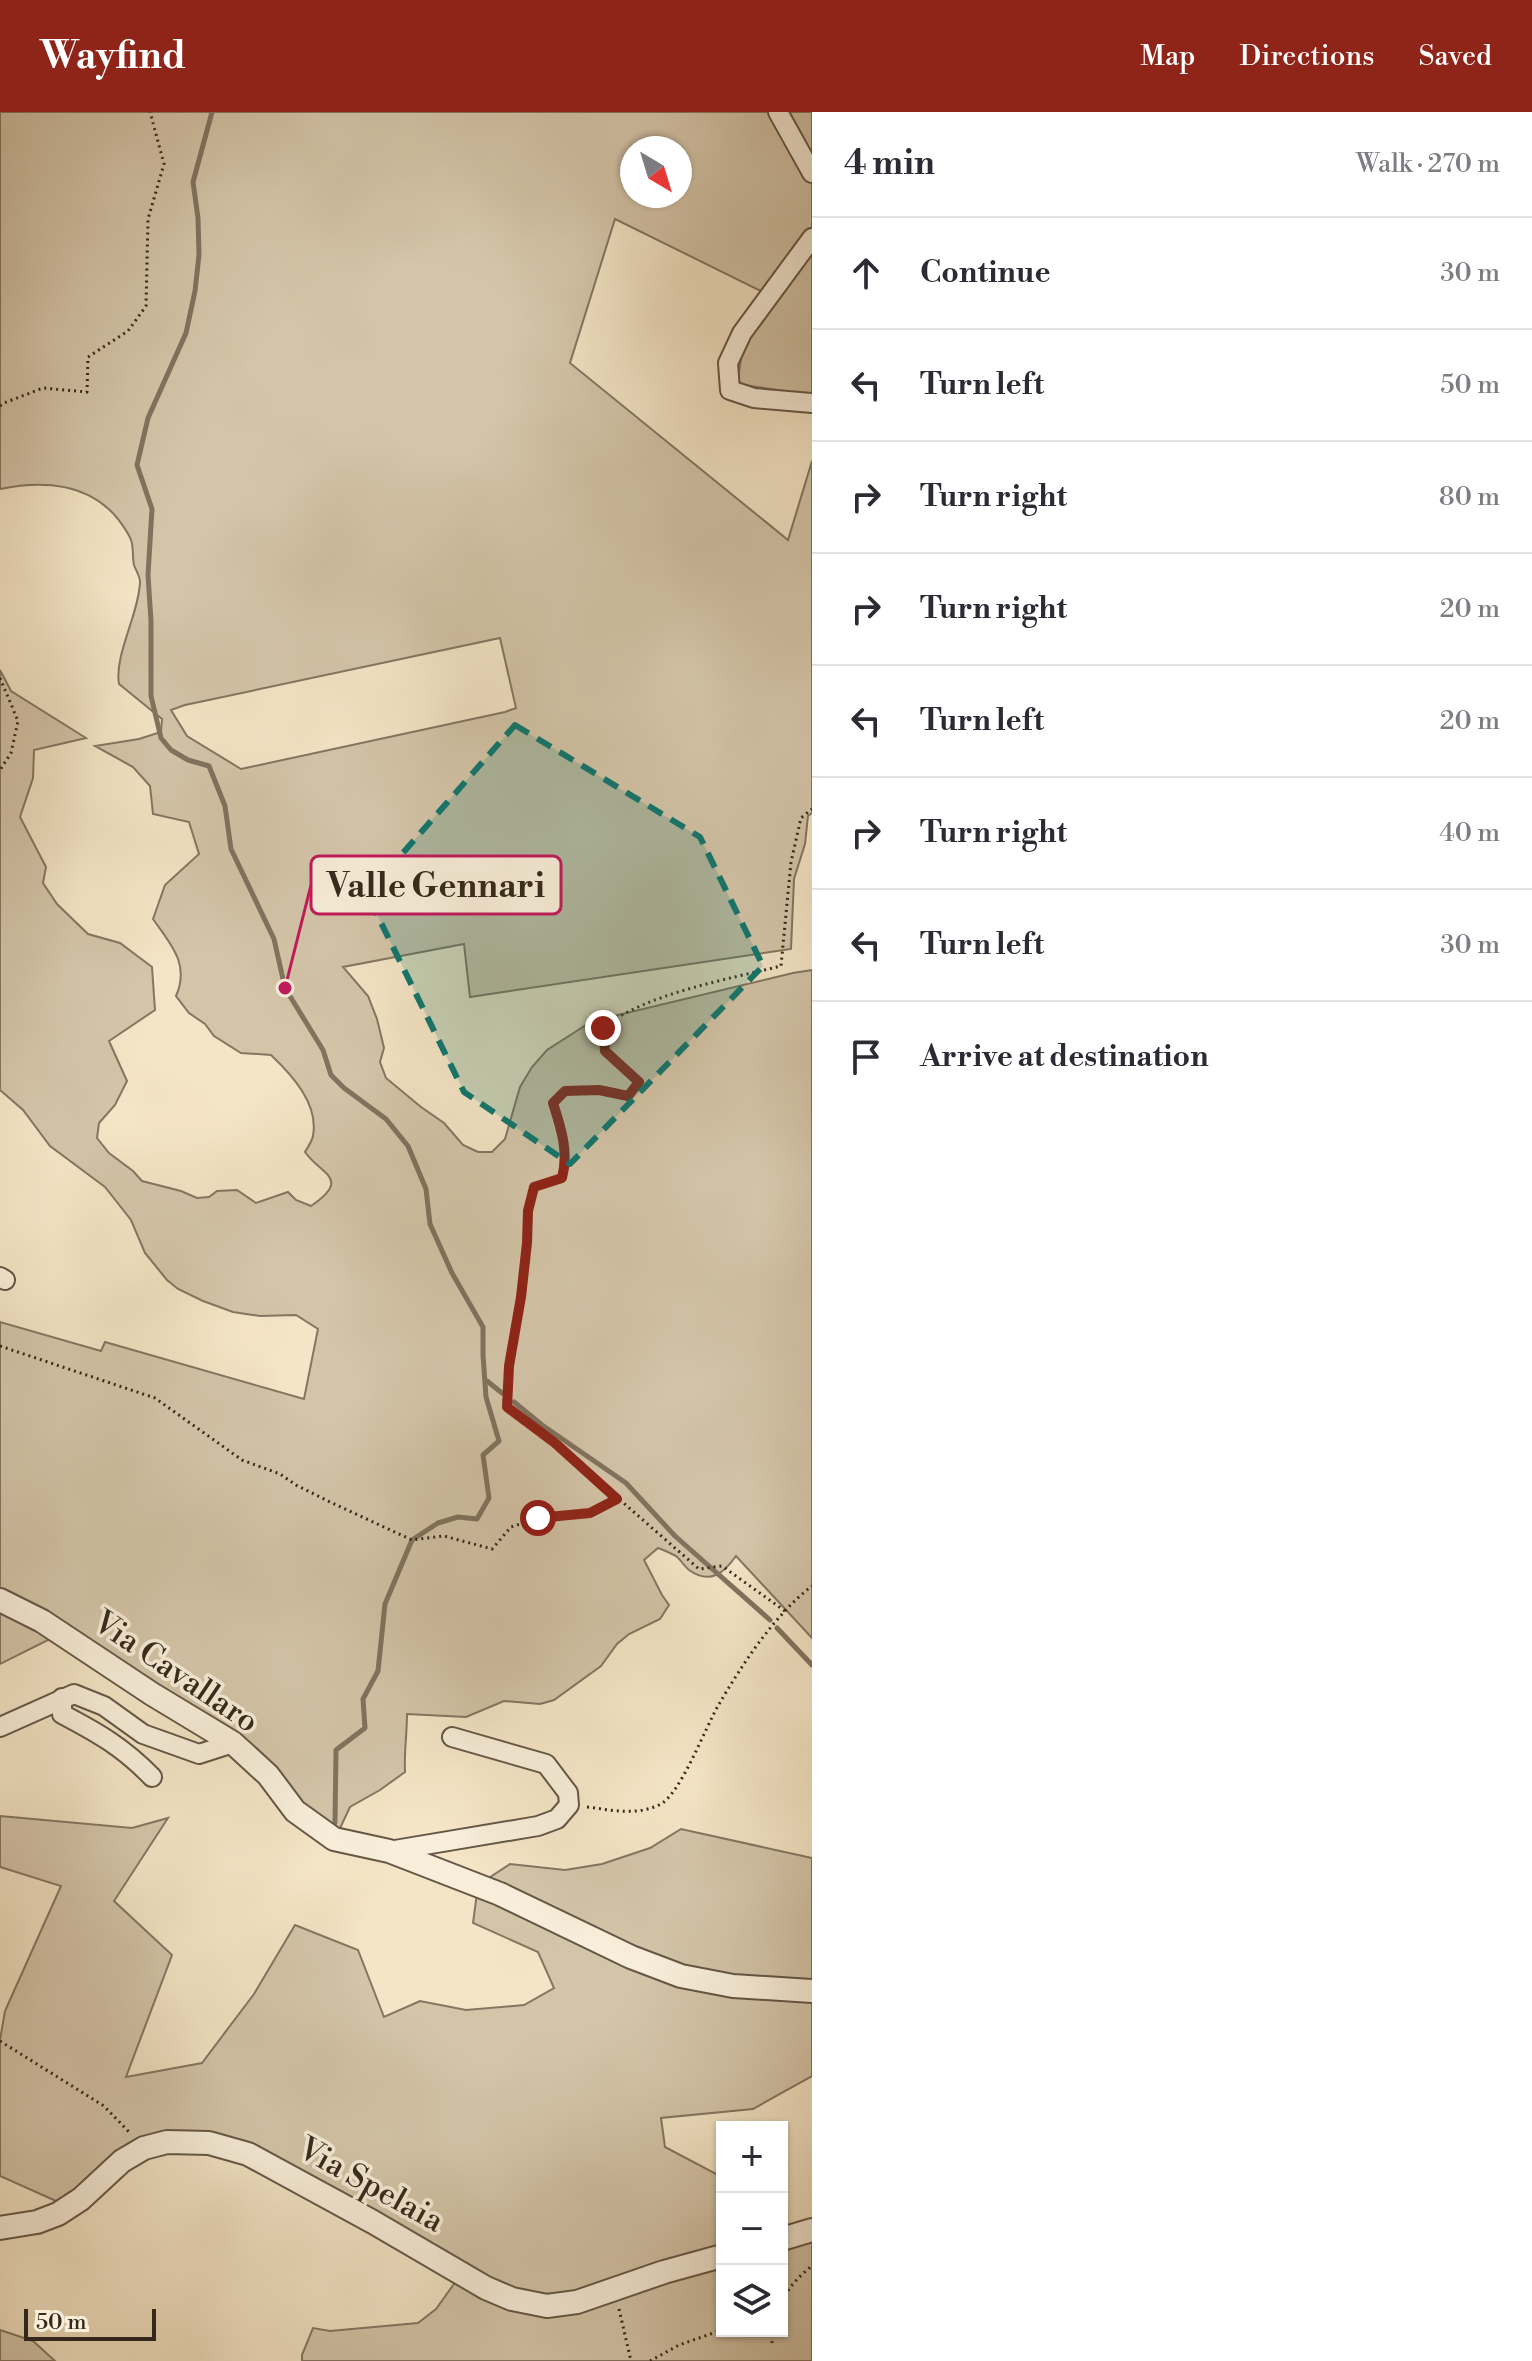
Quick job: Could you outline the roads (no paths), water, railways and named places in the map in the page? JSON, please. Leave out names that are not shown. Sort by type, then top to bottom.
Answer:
[{"type":"street","points":[[778,112],[812,173]]},
{"type":"street","points":[[812,238],[742,333],[728,363],[730,390],[754,398],[812,403]]},
{"type":"street","name":"Via Cavallaro","points":[[0,1600],[42,1621],[233,1743],[268,1775],[295,1811],[334,1839],[389,1851],[500,1894],[631,1957],[681,1976],[733,1986],[812,1991]]},
{"type":"street","points":[[0,1727],[74,1694],[104,1706],[143,1734],[199,1754],[233,1743]]},
{"type":"street","points":[[62,1698],[62,1714],[104,1736],[134,1758],[152,1777]]},
{"type":"street","name":"Via Cavallaro","points":[[389,1851],[538,1826],[557,1819],[569,1805],[568,1793],[546,1764],[452,1737]]},
{"type":"street","name":"Via Spelaia","points":[[0,2228],[37,2222],[58,2214],[81,2199],[122,2161],[144,2148],[167,2142],[209,2143],[248,2154],[486,2288],[512,2299],[547,2306],[577,2302],[716,2258]]},
{"type":"street","points":[[788,2237],[812,2230]]},
{"type":"waterway","points":[[212,112],[193,182],[199,255],[195,291],[186,333],[148,418],[137,465],[152,509],[148,575],[151,696],[161,738],[171,750],[188,760],[209,766],[225,806],[231,849],[274,939],[285,988],[323,1050],[331,1075],[386,1119],[408,1146],[426,1189],[430,1224],[452,1273],[483,1327],[486,1397],[499,1441],[483,1455],[489,1498],[477,1519],[458,1517],[438,1523],[412,1540],[385,1604],[378,1671],[363,1699],[365,1728],[336,1750],[335,1823]]},
{"type":"waterway","points":[[487,1381],[502,1393]]},
{"type":"waterway","points":[[514,1402],[626,1483],[675,1536],[770,1620]]},
{"type":"waterway","points":[[777,1628],[812,1665]]},
{"type":"place","name":"Valle Gennari","points":[[285,988]]}]
